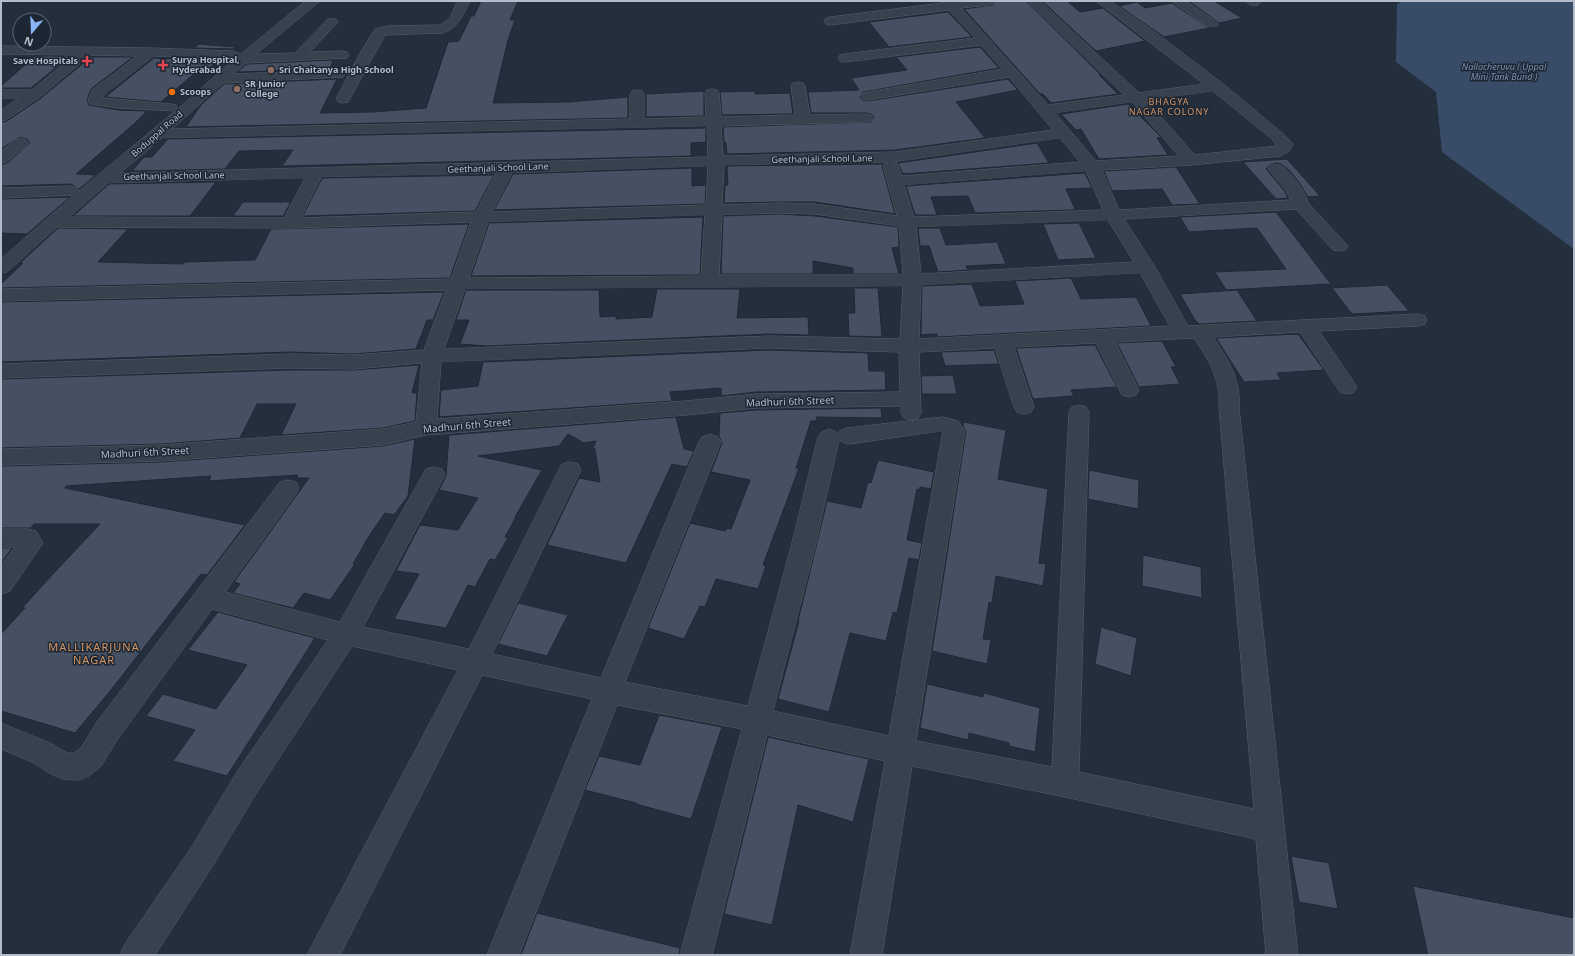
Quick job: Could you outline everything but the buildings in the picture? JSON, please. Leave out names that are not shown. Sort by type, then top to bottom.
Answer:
[{"type":"street","name":"Boduppal Road","points":[[1,268],[158,134],[220,78],[238,57],[297,1]]},
{"type":"street","name":"Boduppal Road","points":[[1,252],[141,135],[171,108],[314,1]]},
{"type":"street","points":[[343,99],[380,32],[388,30],[442,29],[449,27],[464,1]]},
{"type":"street","points":[[830,21],[950,3],[988,1]]},
{"type":"street","points":[[1033,1],[1137,98],[1191,160]]},
{"type":"street","points":[[895,181],[1191,160],[1257,154],[1280,151],[1284,148],[1285,144],[1277,136],[1217,86],[1140,26],[1102,1]]},
{"type":"street","points":[[1178,1],[1212,23]]},
{"type":"street","points":[[950,3],[985,41],[1092,166],[1113,215],[1146,267],[1191,331],[1222,367],[1227,378],[1282,955]]},
{"type":"street","points":[[298,57],[332,22]]},
{"type":"street","points":[[845,58],[985,41]]},
{"type":"street","points":[[1,50],[151,52],[238,57],[342,55]]},
{"type":"street","points":[[1,117],[35,94],[87,51]]},
{"type":"street","points":[[151,52],[97,93],[95,101],[171,108]]},
{"type":"street","points":[[868,96],[1012,72]]},
{"type":"street","points":[[220,78],[338,74]]},
{"type":"street","points":[[798,86],[803,120]]},
{"type":"street","points":[[1045,110],[1217,86]]},
{"type":"street","points":[[710,281],[712,209],[716,160],[712,93]]},
{"type":"street","points":[[1,94],[35,94]]},
{"type":"street","points":[[637,94],[637,122]]},
{"type":"street","points":[[158,134],[866,118]]},
{"type":"street","name":"Geethanjali School Lane","points":[[106,178],[506,168],[716,160],[889,157],[1064,133]]},
{"type":"street","points":[[1,159],[21,143]]},
{"type":"street","points":[[889,157],[907,222],[911,254],[912,280],[909,346]]},
{"type":"street","points":[[426,427],[432,356],[481,218],[506,168]]},
{"type":"street","points":[[1276,169],[1294,190],[1300,200],[1300,204],[1339,246]]},
{"type":"street","points":[[290,223],[316,172]]},
{"type":"street","points":[[1,193],[72,192]]},
{"type":"street","points":[[54,222],[290,223],[481,218],[712,209],[815,209],[907,222],[1113,215],[1300,204]]},
{"type":"street","points":[[1,295],[457,284],[912,280],[1146,267]]},
{"type":"street","points":[[1,371],[289,361],[353,362],[432,356],[769,342],[909,346],[1418,320]]},
{"type":"street","points":[[1305,325],[1347,387]]},
{"type":"street","points":[[1102,336],[1129,390]]},
{"type":"street","points":[[1002,341],[1024,407]]},
{"type":"street","name":"Madhuri 6th Street","points":[[1,457],[161,453],[383,437],[426,427],[686,408],[756,401],[911,407],[909,346]]},
{"type":"street","points":[[1065,783],[1079,412]]},
{"type":"street","points":[[696,955],[804,543],[838,436],[943,424],[951,426],[954,432],[866,955]]},
{"type":"street","points":[[503,955],[608,691],[710,442]]},
{"type":"street","points":[[323,955],[476,661],[570,470]]},
{"type":"street","points":[[136,955],[203,855],[247,782],[346,634],[434,475]]},
{"type":"street","points":[[1,736],[40,752],[63,766],[79,766],[91,757],[107,731],[288,488]]},
{"type":"street","points":[[1,538],[28,538],[32,543],[1,584]]},
{"type":"street","points":[[206,597],[346,634],[476,661],[608,691],[1065,783],[1269,827]]},
{"type":"water","name":"Nallacheruvu ( Uppal Mini Tank Bund )","points":[[1403,1],[1574,1],[1574,249],[1442,152],[1436,92],[1396,62],[1397,4]]},
{"type":"place","name":"Save Hospitals","points":[[87,61]]},
{"type":"place","name":"Surya Hospital, Hyderabad","points":[[163,65]]},
{"type":"place","name":"Sri Chaitanya High School","points":[[271,70]]},
{"type":"place","name":"SR Junior College","points":[[237,89]]},
{"type":"place","name":"Scoops","points":[[172,92]]},
{"type":"district","name":"BHAGYA NAGAR COLONY","points":[[1169,108]]},
{"type":"district","name":"MALLIKARJUNA NAGAR","points":[[94,653]]}]
